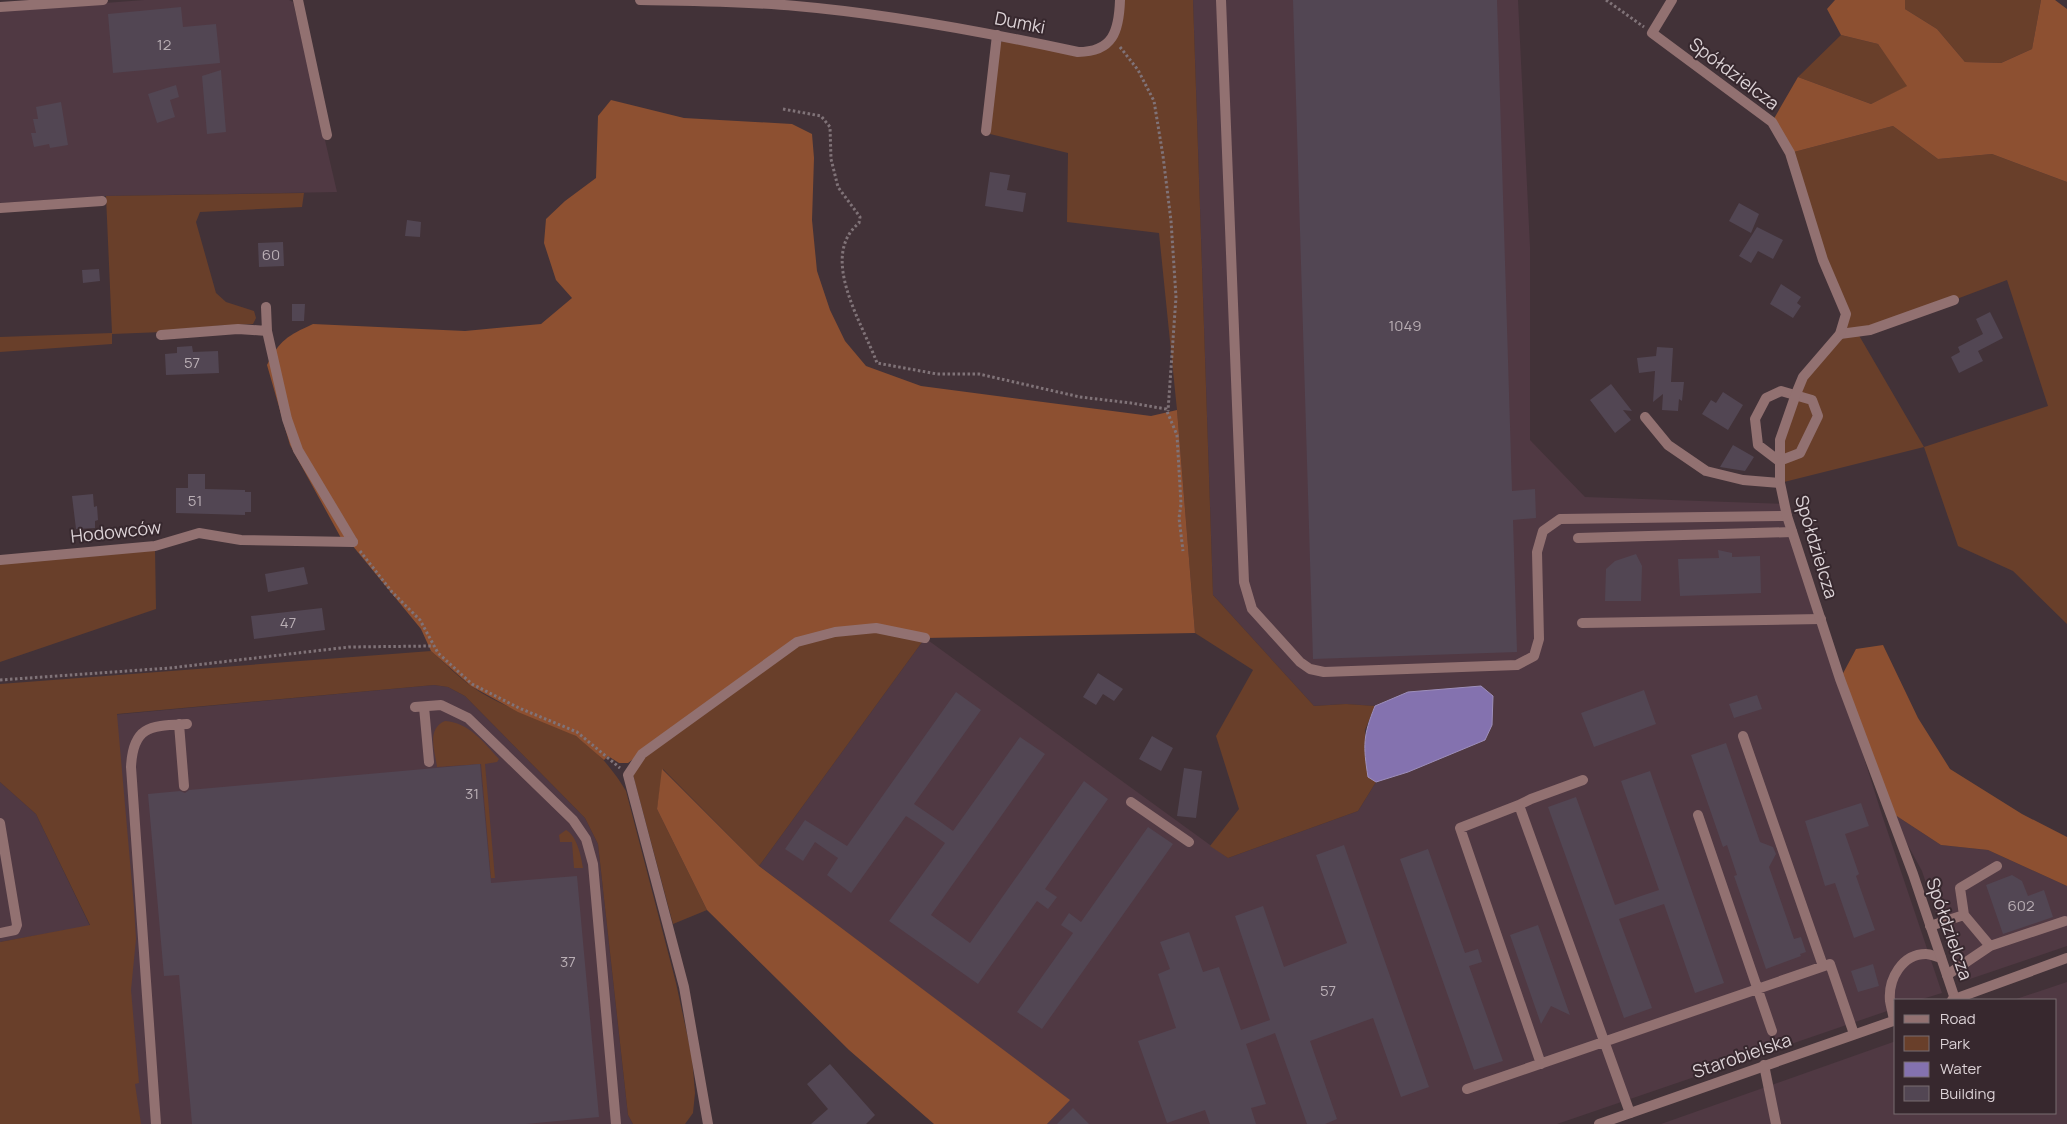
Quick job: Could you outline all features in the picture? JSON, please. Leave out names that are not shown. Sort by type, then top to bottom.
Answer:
[{"type":"street","points":[[0,7],[103,0]]},
{"type":"street","points":[[298,0],[328,135]]},
{"type":"street","name":"Dumki","points":[[640,0],[796,6],[997,35],[1078,52],[1099,50],[1112,36]]},
{"type":"street","points":[[1112,36],[1120,16],[1120,0]]},
{"type":"street","points":[[1221,0],[1244,582],[1252,609],[1300,662],[1310,669],[1324,672],[1517,665],[1534,656],[1539,639],[1537,552],[1543,531],[1560,519],[1787,516]]},
{"type":"street","points":[[1652,33],[1672,0]]},
{"type":"street","name":"Spółdzielcza","points":[[1652,33],[1772,122],[1790,153],[1823,260],[1846,314],[1840,334],[1803,377],[1796,394],[1780,440],[1780,483],[1787,516],[1821,619],[1930,926],[1954,999]]},
{"type":"street","points":[[986,131],[997,35]]},
{"type":"street","points":[[0,208],[102,201]]},
{"type":"street","points":[[1840,334],[1870,330],[1954,300]]},
{"type":"street","points":[[266,306],[266,331],[287,419],[298,450],[353,542]]},
{"type":"street","points":[[161,335],[238,329],[266,331]]},
{"type":"street","points":[[1781,391],[1812,400],[1818,416],[1800,453],[1779,460],[1758,445],[1755,419],[1766,398],[1781,391]]},
{"type":"street","points":[[1645,417],[1668,446],[1706,471],[1743,480],[1780,483]]},
{"type":"street","points":[[1578,538],[1792,532]]},
{"type":"street","name":"Hodowców","points":[[0,560],[154,546],[199,533],[241,540],[353,542]]},
{"type":"street","points":[[1582,623],[1821,619]]},
{"type":"street","points":[[708,1124],[684,987],[628,775],[642,754],[797,642],[835,632],[876,628],[925,638]]},
{"type":"street","points":[[429,762],[420,707],[441,705],[468,718],[573,820],[586,839],[593,864],[616,1124]]},
{"type":"street","points":[[156,1124],[131,767],[132,753],[136,741],[145,731],[155,726],[183,724],[184,786]]},
{"type":"street","points":[[1744,736],[1823,966]]},
{"type":"street","points":[[1541,1064],[1460,828],[1583,780]]},
{"type":"street","points":[[1131,802],[1189,842]]},
{"type":"street","points":[[1519,806],[1630,1113]]},
{"type":"street","points":[[1698,815],[1759,988],[1772,1032]]},
{"type":"street","points":[[0,823],[17,925],[15,930],[0,933]]},
{"type":"street","points":[[1990,946],[1964,915],[1960,888],[1997,866]]},
{"type":"street","points":[[1930,926],[1964,915]]},
{"type":"street","points":[[1947,975],[1990,946],[2064,921]]},
{"type":"street","points":[[1894,1016],[1890,1000],[1893,980],[1901,965],[1911,957],[1927,954],[1941,958]]},
{"type":"street","points":[[1957,999],[2067,958]]},
{"type":"street","points":[[1467,1089],[1830,964],[1854,1034]]},
{"type":"street","name":"Starobielska","points":[[1599,1124],[1894,1020]]},
{"type":"street","points":[[1764,1066],[1776,1124]]},
{"type":"path","points":[[1606,0],[1652,33]]},
{"type":"path","points":[[1112,36],[1138,70],[1154,101],[1171,221],[1176,297],[1168,412],[1172,427],[1177,435],[1181,504],[1179,518],[1183,551]]},
{"type":"path","points":[[783,109],[821,116],[830,127],[832,159],[838,187],[860,217],[859,223],[852,229],[845,241],[841,258],[844,279],[855,313],[877,363],[937,374],[979,374],[1080,397],[1131,403],[1168,412]]},
{"type":"path","points":[[353,542],[392,592],[420,620],[433,646],[472,684],[518,708],[577,732],[628,775]]},
{"type":"path","points":[[0,680],[170,668],[349,647],[433,646]]},
{"type":"shaded area","points":[[144,0],[289,0],[293,2],[337,192],[106,196],[0,203],[0,11]]},
{"type":"shaded area","points":[[1193,0],[1518,0],[1530,247],[1530,440],[1585,497],[1784,504],[1882,815],[1942,993],[1922,999],[1894,999],[1894,1009],[1557,1124],[1047,1124],[1069,1100],[759,866],[925,638],[1228,858],[1358,811],[1376,782],[1408,772],[1435,760],[1408,692],[1375,706],[1346,704],[1314,706],[1213,595]]},
{"type":"shaded area","points":[[1835,0],[1905,0],[1905,9],[1937,29],[1965,62],[2001,63],[2032,49],[2041,0],[2055,0],[2067,9],[2067,182],[1992,154],[1938,159],[1893,126],[1790,153],[1772,122],[1798,77],[1871,104],[1907,86],[1878,44],[1841,35],[1827,9]]},
{"type":"shaded area","points":[[611,100],[684,118],[792,124],[812,134],[814,158],[812,220],[817,271],[830,310],[845,341],[866,366],[921,386],[1151,416],[1177,410],[1195,633],[925,638],[876,628],[797,642],[628,763],[619,763],[608,756],[604,760],[576,736],[518,712],[471,686],[431,651],[421,629],[352,545],[341,538],[290,445],[267,365],[280,344],[313,324],[465,331],[541,324],[572,298],[556,280],[544,243],[546,219],[565,201],[596,178],[598,116]]},
{"type":"shaded area","points":[[1883,645],[1918,718],[1950,769],[2022,814],[2067,837],[2067,886],[1988,850],[1941,845],[1889,811],[1840,679],[1856,649]]},
{"type":"shaded area","points":[[434,685],[448,687],[465,696],[585,818],[598,844],[628,1115],[633,1124],[129,1124],[80,718]]},
{"type":"shaded area","points":[[662,769],[759,866],[1070,1100],[1047,1124],[934,1124],[849,1050],[707,910],[657,809]]},
{"type":"shaded area","points":[[0,782],[36,814],[90,926],[0,942]]},
{"type":"shaded area","points":[[1889,811],[1941,845],[1988,850],[2067,886],[2067,946],[1970,979],[1956,973],[1922,871]]},
{"type":"shaded area","points":[[2067,982],[2067,1124],[1661,1124],[1894,1042],[1894,1114],[2057,1114],[2057,999],[2016,999]]},
{"type":"green space","points":[[1123,0],[1193,0],[1213,595],[1314,706],[1346,704],[1375,706],[1365,730],[1368,777],[1376,782],[1358,811],[1228,858],[1210,846],[1239,809],[1216,736],[1253,670],[1195,633],[1177,410],[1159,233],[1067,222],[1068,153],[990,134],[1000,43],[1003,41],[1076,55],[1108,47]]},
{"type":"green space","points":[[1905,0],[2041,0],[2032,49],[2001,63],[1965,62],[1937,29],[1905,9]]},
{"type":"green space","points":[[1841,35],[1878,44],[1908,86],[1871,104],[1798,77]]},
{"type":"green space","points":[[1893,126],[1938,159],[1992,154],[2067,182],[2067,624],[2013,571],[1958,546],[1924,447],[1780,483],[1779,461],[1796,394],[1840,334],[1846,314],[1790,153]],"holes":[[[2007,280],[2048,406],[1924,447],[1857,332],[1954,300]]]},
{"type":"green space","points":[[304,193],[302,207],[200,212],[196,222],[216,293],[226,302],[254,311],[256,318],[253,324],[214,326],[188,331],[112,334],[112,344],[0,352],[0,337],[112,333],[106,196]]},
{"type":"green space","points":[[155,549],[156,609],[0,662],[0,562]]},
{"type":"green space","points":[[876,628],[925,638],[759,866],[663,769],[657,809],[707,910],[673,924],[633,775],[642,754],[797,642]]},
{"type":"green space","points":[[431,651],[466,682],[483,694],[581,739],[603,760],[626,791],[676,983],[692,1057],[695,1093],[693,1113],[685,1124],[633,1124],[628,1115],[598,844],[585,818],[465,696],[448,687],[434,685],[117,714],[136,939],[131,990],[139,1083],[135,1084],[141,1124],[0,1124],[0,942],[90,925],[36,814],[0,782],[0,684]]},
{"type":"green space","points":[[445,721],[462,725],[469,729],[499,759],[497,762],[485,764],[495,878],[491,878],[481,764],[437,767],[433,741],[435,729]]},
{"type":"green space","points":[[566,830],[576,841],[583,868],[574,868],[572,842],[560,842],[559,835]]},
{"type":"water","points":[[1481,686],[1493,696],[1492,725],[1485,740],[1408,772],[1376,782],[1368,777],[1365,741],[1368,725],[1375,706],[1408,692]]},
{"type":"building","points":[[1293,0],[1497,0],[1512,491],[1535,489],[1536,518],[1513,520],[1517,652],[1313,659]]},
{"type":"building","points":[[181,7],[183,27],[216,24],[220,63],[113,73],[108,14]]},
{"type":"building","points":[[221,70],[226,132],[207,134],[202,76]]},
{"type":"building","points":[[176,85],[179,97],[170,100],[175,117],[157,123],[148,94]]},
{"type":"building","points":[[61,102],[68,145],[50,148],[49,144],[34,147],[31,133],[36,133],[33,119],[38,119],[36,107]]},
{"type":"building","points":[[990,172],[1010,175],[1007,190],[1026,193],[1023,212],[985,206]]},
{"type":"building","points":[[1739,203],[1759,214],[1751,233],[1729,221]]},
{"type":"building","points":[[407,220],[421,222],[420,237],[405,236]]},
{"type":"building","points":[[1757,227],[1783,240],[1773,259],[1758,251],[1751,263],[1739,256]]},
{"type":"building","points":[[283,242],[284,266],[259,267],[258,243]]},
{"type":"building","points":[[99,269],[100,281],[83,283],[82,270]]},
{"type":"building","points":[[1781,284],[1801,297],[1797,303],[1801,306],[1793,318],[1770,304]]},
{"type":"building","points":[[292,304],[305,304],[304,321],[292,321]]},
{"type":"building","points":[[1990,312],[2003,338],[1978,351],[1983,361],[1959,373],[1951,357],[1960,352],[1958,347],[1983,334],[1976,319]]},
{"type":"building","points":[[192,346],[193,352],[218,351],[219,373],[166,375],[165,354],[177,353],[177,347]]},
{"type":"building","points":[[1657,347],[1673,348],[1671,382],[1684,382],[1682,401],[1679,399],[1678,411],[1662,410],[1663,394],[1653,402],[1655,371],[1639,373],[1637,358],[1656,356]]},
{"type":"building","points":[[1611,384],[1632,411],[1623,410],[1631,420],[1615,433],[1590,400]]},
{"type":"building","points":[[1723,392],[1743,405],[1728,430],[1702,414],[1711,400],[1716,403]]},
{"type":"building","points":[[1733,445],[1754,457],[1745,471],[1720,467]]},
{"type":"building","points":[[188,474],[205,474],[205,489],[245,490],[245,492],[251,492],[251,512],[245,512],[245,515],[176,513],[176,488],[188,488]]},
{"type":"building","points":[[93,494],[94,507],[97,506],[98,520],[95,521],[95,528],[76,529],[72,496]]},
{"type":"building","points":[[1718,550],[1732,553],[1732,557],[1760,556],[1761,593],[1680,596],[1678,559],[1719,558]]},
{"type":"building","points":[[1636,554],[1642,566],[1641,601],[1605,601],[1606,569],[1615,561]]},
{"type":"building","points":[[304,567],[308,584],[268,592],[265,574]]},
{"type":"building","points":[[322,608],[325,630],[254,639],[251,616]]},
{"type":"building","points":[[1098,673],[1123,689],[1114,701],[1103,694],[1096,705],[1083,697]]},
{"type":"building","points":[[1644,690],[1656,724],[1594,747],[1581,713]]},
{"type":"building","points":[[956,692],[981,710],[914,804],[953,831],[1020,737],[1045,754],[931,915],[970,943],[1084,781],[1108,799],[1045,889],[1057,897],[1048,909],[1037,901],[978,984],[889,921],[945,843],[917,823],[906,816],[851,893],[827,875],[838,858],[815,842],[803,861],[785,849],[805,820],[847,846]]},
{"type":"building","points":[[1757,695],[1762,709],[1734,718],[1729,704]]},
{"type":"building","points":[[1152,736],[1173,748],[1161,771],[1139,759]]},
{"type":"building","points":[[1726,743],[1760,842],[1773,847],[1776,854],[1769,867],[1794,939],[1801,937],[1806,952],[1800,954],[1801,956],[1766,969],[1734,876],[1737,875],[1727,845],[1723,847],[1691,755]]},
{"type":"building","points":[[480,764],[491,883],[577,876],[599,1117],[526,1124],[192,1124],[179,975],[164,976],[148,794],[180,791],[185,793],[189,790]]},
{"type":"building","points":[[1184,768],[1202,771],[1196,818],[1177,816]]},
{"type":"building","points":[[1650,771],[1724,983],[1695,993],[1664,904],[1619,919],[1652,1008],[1624,1018],[1548,807],[1576,797],[1615,905],[1659,890],[1621,781]]},
{"type":"building","points":[[1861,803],[1869,826],[1845,834],[1859,874],[1856,876],[1875,930],[1854,938],[1835,883],[1825,886],[1805,821]]},
{"type":"building","points":[[1148,827],[1173,844],[1042,1029],[1017,1012],[1073,933],[1061,925],[1069,913],[1081,922]]},
{"type":"building","points":[[1344,845],[1429,1087],[1401,1097],[1373,1018],[1310,1041],[1337,1119],[1325,1124],[1307,1124],[1275,1033],[1246,1044],[1266,1104],[1251,1108],[1256,1124],[1210,1124],[1205,1110],[1167,1123],[1138,1041],[1176,1028],[1158,974],[1170,969],[1160,942],[1189,932],[1203,972],[1219,967],[1241,1030],[1270,1020],[1235,916],[1263,906],[1284,967],[1347,943],[1316,855]]},
{"type":"building","points":[[1428,849],[1465,953],[1478,949],[1482,962],[1469,966],[1503,1061],[1474,1070],[1400,859]]},
{"type":"building","points":[[2012,875],[2022,881],[2028,896],[2044,890],[2053,917],[2003,934],[1986,885]]},
{"type":"building","points":[[1538,925],[1570,1015],[1551,1006],[1541,1024],[1510,935]]},
{"type":"building","points":[[1873,964],[1879,986],[1858,992],[1851,971]]},
{"type":"building","points":[[830,1064],[875,1115],[866,1124],[811,1124],[828,1109],[807,1084]]},
{"type":"building","points":[[1073,1108],[1089,1124],[1057,1124]]}]
